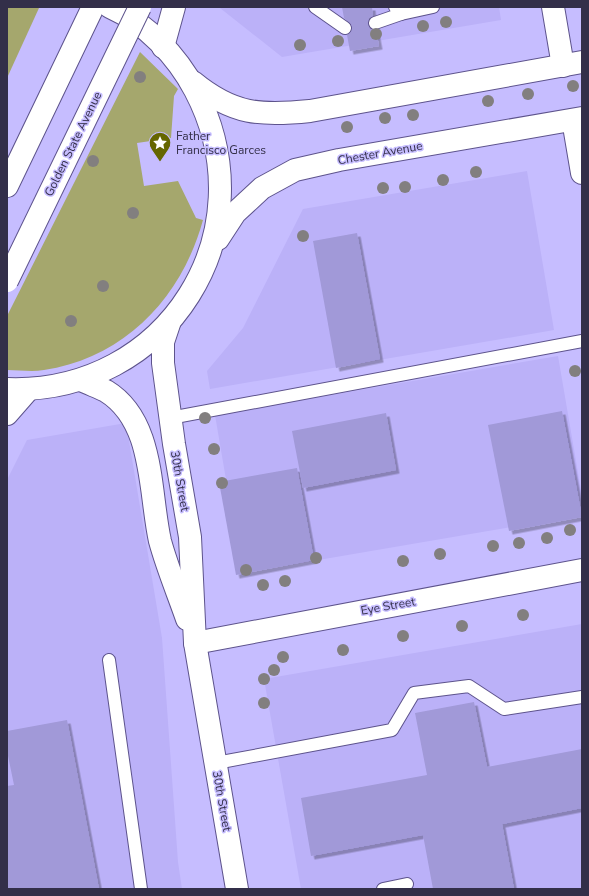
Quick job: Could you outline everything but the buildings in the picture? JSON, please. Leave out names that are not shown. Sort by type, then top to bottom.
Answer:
[{"type":"main road","points":[[7,186],[93,7]]},
{"type":"main road","points":[[110,7],[140,26],[163,47],[188,77],[211,97],[231,107],[263,114],[310,112],[573,64],[553,7]]},
{"type":"main road","name":"Golden State Avenue","points":[[7,281],[140,7]]},
{"type":"main road","points":[[163,47],[174,7]]},
{"type":"main road","points":[[7,414],[17,389],[55,387],[81,380],[106,370],[129,357],[151,340],[170,321],[197,281],[210,250],[218,215],[220,179],[216,143],[204,109],[188,77]]},
{"type":"main road","points":[[578,119],[582,173]]},
{"type":"main road","name":"Chester Avenue","points":[[210,250],[235,214],[262,188],[295,170],[339,160],[578,119]]},
{"type":"main road","name":"30th Street","points":[[170,321],[163,342],[163,363],[170,418],[190,537],[195,643],[237,889]]},
{"type":"main road","name":"30th Street","points":[[81,380],[106,391],[124,407],[136,422],[144,449],[160,542],[195,643]]},
{"type":"main road","name":"Eye Street","points":[[195,643],[582,570]]},
{"type":"lane","points":[[316,7],[345,28]]},
{"type":"lane","points":[[375,23],[398,10],[433,7]]},
{"type":"lane","points":[[170,418],[582,341]]},
{"type":"lane","points":[[109,660],[141,889]]},
{"type":"lane","points":[[216,763],[392,730],[414,693],[469,686],[504,709],[582,698]]},
{"type":"lane","points":[[383,889],[407,884]]},
{"type":"shaded area","points":[[499,7],[501,20],[282,57],[220,8]]},
{"type":"shaded area","points":[[527,171],[554,330],[210,389],[207,371],[243,328],[303,209]]},
{"type":"shaded area","points":[[558,356],[582,496],[582,515],[242,573],[215,415]]},
{"type":"shaded area","points":[[126,423],[162,638],[178,862],[182,889],[7,889],[7,480],[27,440]]},
{"type":"shaded area","points":[[582,624],[582,889],[301,889],[264,679]]},
{"type":"green space","points":[[7,7],[39,8],[7,78]]},
{"type":"green space","points":[[140,52],[178,89],[174,96],[171,138],[137,143],[144,186],[178,181],[196,218],[203,220],[193,248],[181,274],[165,298],[146,319],[124,338],[100,352],[73,363],[39,371],[7,370],[7,316]]},
{"type":"place","name":"Father Francisco Garces","points":[[160,162]]}]
